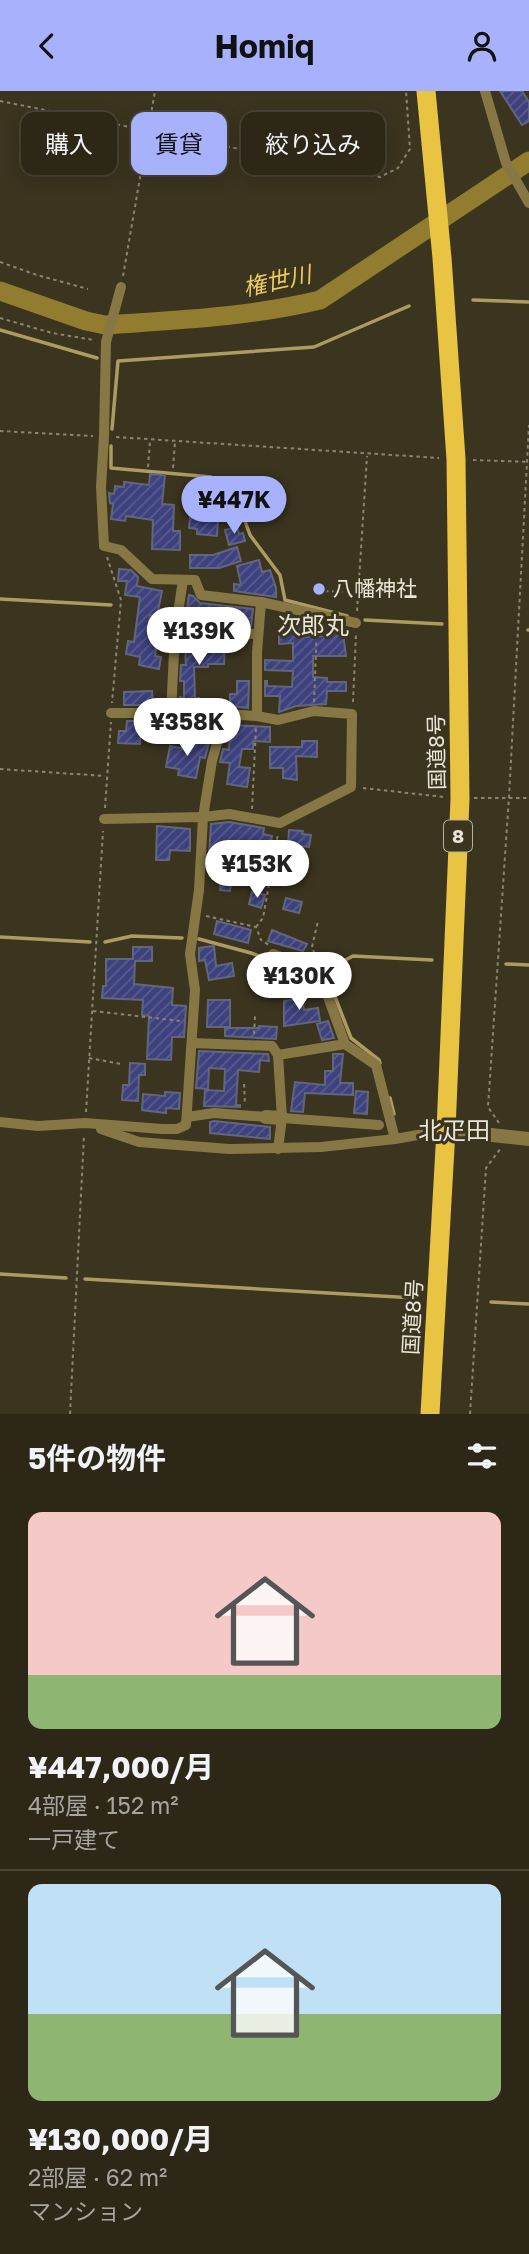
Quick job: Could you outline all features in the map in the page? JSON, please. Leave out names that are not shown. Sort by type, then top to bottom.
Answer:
[{"type":"highway","name":"国道8号","points":[[426,91],[443,258],[456,459],[460,799],[446,1130],[430,1414]]},
{"type":"street","points":[[485,91],[506,163],[528,202]]},
{"type":"street","points":[[121,287],[106,342],[101,487],[104,546],[121,550],[152,579],[195,580],[201,595],[261,602],[356,623]]},
{"type":"street","points":[[171,713],[175,633],[183,580]]},
{"type":"street","points":[[257,716],[261,602]]},
{"type":"street","points":[[175,633],[258,634]]},
{"type":"street","points":[[104,819],[229,814],[280,823],[351,787],[352,715],[314,711],[278,720],[225,714],[111,713]]},
{"type":"street","points":[[184,1147],[195,990],[190,954],[194,914],[200,890],[203,817],[212,761],[225,714]]},
{"type":"street","points":[[273,954],[319,972],[345,1044],[376,1065],[395,1139]]},
{"type":"street","points":[[192,1043],[272,1046],[278,1055],[274,1118],[278,1149]]},
{"type":"street","points":[[278,1055],[345,1044]]},
{"type":"street","points":[[0,1122],[38,1126],[85,1123],[177,1129],[187,1121],[215,1113],[379,1125]]},
{"type":"street","points":[[85,1123],[139,1142],[184,1147],[278,1149],[395,1139],[446,1130],[529,1139]]},
{"type":"path","points":[[152,112],[155,91]]},
{"type":"path","points":[[227,146],[380,177],[398,167],[410,149],[406,91]]},
{"type":"path","points":[[0,101],[131,126]]},
{"type":"path","points":[[121,287],[141,175]]},
{"type":"path","points":[[0,262],[88,289]]},
{"type":"path","points":[[0,318],[52,333],[106,342]]},
{"type":"path","points":[[470,1414],[486,1168],[509,1138],[488,1107],[509,797],[529,425]]},
{"type":"path","points":[[0,431],[367,455],[352,715]]},
{"type":"path","points":[[148,467],[150,440]]},
{"type":"path","points":[[173,468],[175,441]]},
{"type":"path","points":[[70,1414],[88,1058],[106,776],[121,600],[104,546]]},
{"type":"path","points":[[318,591],[351,592]]},
{"type":"path","points":[[332,591],[332,596]]},
{"type":"path","points":[[314,711],[317,615]]},
{"type":"path","points":[[252,818],[257,716]]},
{"type":"path","points":[[0,769],[106,776]]},
{"type":"path","points":[[351,787],[460,799],[529,798]]},
{"type":"path","points":[[256,927],[263,918],[280,823]]},
{"type":"path","points":[[194,914],[256,927]]},
{"type":"path","points":[[318,921],[312,947],[320,966]]},
{"type":"path","points":[[256,927],[261,940],[269,945],[273,954]]},
{"type":"path","points":[[92,1011],[193,1023]]},
{"type":"path","points":[[254,1045],[255,1016]]},
{"type":"path","points":[[88,1058],[121,1063]]},
{"type":"path","points":[[244,1084],[245,1113]]},
{"type":"building","points":[[500,91],[522,91],[529,102],[529,121],[522,125]]},
{"type":"building","points":[[150,474],[165,475],[162,504],[174,505],[173,531],[180,531],[180,550],[152,549],[153,520],[126,516],[125,521],[111,519],[113,504],[110,503],[109,493],[114,494],[115,486],[124,487],[124,482],[149,485]]},
{"type":"building","points":[[197,502],[219,504],[217,536],[197,534],[197,529],[189,528],[190,517],[195,518]]},
{"type":"building","points":[[237,527],[239,534],[243,533],[245,541],[229,545],[225,530]]},
{"type":"building","points":[[237,547],[241,561],[219,568],[190,568],[190,555],[213,555]]},
{"type":"building","points":[[259,560],[262,572],[270,570],[276,597],[234,591],[234,584],[241,585],[237,566]]},
{"type":"building","points":[[119,569],[131,570],[138,577],[137,586],[162,591],[157,616],[150,615],[147,631],[158,633],[155,656],[161,657],[159,669],[139,665],[140,657],[126,654],[128,641],[134,642],[140,597],[125,595],[127,581],[118,581]]},
{"type":"building","points":[[189,595],[200,603],[253,609],[251,626],[191,625],[193,616],[186,615]]},
{"type":"building","points":[[293,624],[303,624],[303,637],[343,633],[346,656],[313,656],[313,677],[327,678],[327,682],[346,682],[346,691],[327,691],[326,704],[296,706],[279,712],[280,696],[265,696],[265,681],[267,686],[292,687],[293,671],[265,670],[265,660],[293,661],[293,643],[279,644],[279,632],[293,632]]},
{"type":"building","points":[[211,641],[225,641],[224,664],[194,667],[195,698],[199,698],[199,706],[180,705],[180,697],[184,698],[184,681],[180,681],[181,665],[186,665],[185,646],[211,646]]},
{"type":"building","points":[[237,681],[249,681],[248,708],[230,706],[230,694],[237,694]]},
{"type":"building","points":[[152,691],[153,705],[124,705],[124,692]]},
{"type":"building","points":[[127,721],[141,721],[140,744],[118,743],[119,731],[126,731]]},
{"type":"building","points":[[230,725],[270,727],[270,742],[253,741],[253,749],[242,749],[239,767],[250,768],[247,787],[227,784],[230,763],[220,762],[223,749],[229,750]]},
{"type":"building","points":[[192,739],[209,742],[205,758],[200,757],[196,778],[178,775],[179,769],[166,767],[170,746],[190,750]]},
{"type":"building","points":[[302,741],[317,741],[317,757],[296,756],[297,780],[283,778],[283,768],[270,768],[270,747],[302,747]]},
{"type":"building","points":[[229,822],[264,828],[263,834],[272,836],[270,848],[264,847],[261,860],[245,857],[243,882],[231,881],[230,891],[220,890],[223,857],[209,856],[211,824]]},
{"type":"building","points":[[157,826],[190,829],[190,851],[170,850],[169,860],[156,860]]},
{"type":"building","points":[[289,830],[303,831],[302,834],[311,835],[309,847],[288,845]]},
{"type":"building","points":[[252,892],[265,895],[261,908],[249,904]]},
{"type":"building","points":[[286,898],[302,902],[299,913],[283,909]]},
{"type":"building","points":[[217,921],[251,930],[248,943],[214,934]]},
{"type":"building","points":[[272,930],[307,944],[303,951],[268,941]]},
{"type":"building","points":[[214,946],[216,966],[232,963],[234,976],[209,980],[205,960],[199,961],[199,948]]},
{"type":"building","points":[[133,947],[152,947],[152,961],[135,961],[134,984],[173,988],[172,1005],[186,1006],[184,1037],[172,1037],[171,1060],[147,1059],[149,1016],[142,1015],[143,1000],[102,998],[103,986],[106,986],[106,959],[133,959]]},
{"type":"building","points":[[302,993],[304,1010],[318,1008],[320,1021],[284,1026],[284,1001],[292,1000],[291,995]]},
{"type":"building","points":[[208,1000],[230,1000],[230,1027],[207,1027]]},
{"type":"building","points":[[328,1021],[334,1038],[322,1040],[317,1024]]},
{"type":"building","points":[[277,1027],[276,1039],[225,1036],[225,1028]]},
{"type":"building","points":[[199,1051],[268,1054],[269,1061],[260,1060],[259,1072],[238,1070],[236,1105],[240,1107],[204,1106],[205,1090],[224,1091],[225,1069],[209,1068],[208,1089],[196,1088]]},
{"type":"building","points":[[333,1054],[343,1054],[340,1083],[353,1083],[353,1095],[305,1093],[303,1112],[291,1111],[295,1082],[325,1085],[325,1071],[333,1071]]},
{"type":"building","points":[[130,1063],[145,1064],[145,1075],[139,1075],[138,1101],[122,1100],[123,1085],[129,1085]]},
{"type":"building","points":[[356,1091],[368,1092],[367,1114],[354,1113]]},
{"type":"building","points":[[165,1092],[180,1093],[179,1109],[166,1108],[166,1113],[142,1110],[143,1094],[165,1096]]},
{"type":"building","points":[[210,1122],[270,1127],[270,1139],[210,1133]]},
{"type":"waterway","name":"権世川","points":[[0,291],[105,325],[240,314],[320,300],[529,161]]},
{"type":"waterway","points":[[473,300],[528,302]]},
{"type":"waterway","points":[[112,429],[118,361],[314,347],[409,306]]},
{"type":"waterway","points":[[0,330],[97,358]]},
{"type":"waterway","points":[[111,446],[111,468],[211,477],[242,513],[250,535],[280,575],[285,600],[347,616]]},
{"type":"waterway","points":[[0,599],[111,605]]},
{"type":"waterway","points":[[365,620],[442,624]]},
{"type":"waterway","points":[[105,942],[132,936],[182,938]]},
{"type":"waterway","points":[[0,937],[90,942]]},
{"type":"waterway","points":[[199,939],[251,953],[313,976]]},
{"type":"waterway","points":[[380,1063],[351,1038],[325,971],[353,956],[432,960]]},
{"type":"waterway","points":[[506,964],[529,965]]},
{"type":"waterway","points":[[390,1098],[394,1114]]},
{"type":"waterway","points":[[0,1274],[66,1278]]},
{"type":"waterway","points":[[85,1279],[415,1298]]},
{"type":"waterway","points":[[491,1302],[529,1304]]},
{"type":"place","name":"八幡神社","points":[[319,589]]},
{"type":"district","name":"次郎丸","points":[[313,626]]},
{"type":"district","name":"北疋田","points":[[454,1131]]}]
